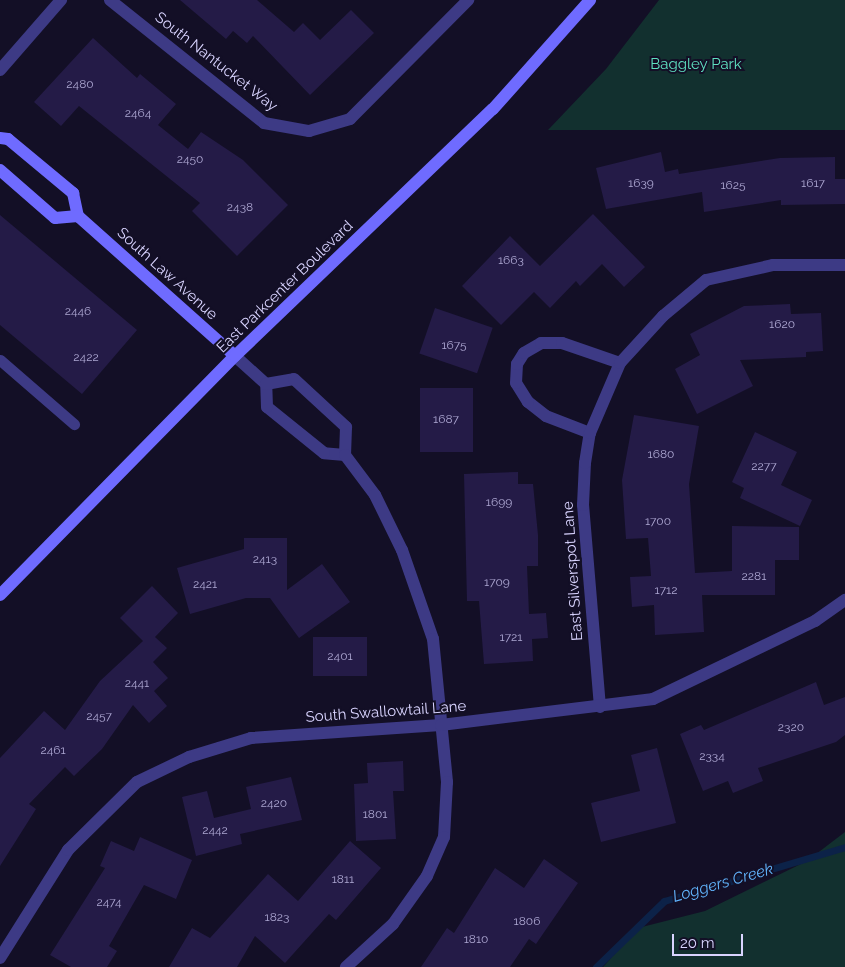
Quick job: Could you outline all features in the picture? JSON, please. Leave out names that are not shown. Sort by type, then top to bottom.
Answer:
[{"type":"main road","name":"East Parkcenter Boulevard","points":[[0,595],[235,356],[493,109],[590,0]]},
{"type":"main road","points":[[0,138],[8,139],[73,193],[78,216],[55,218],[0,170]]},
{"type":"main road","name":"South Law Avenue","points":[[78,216],[235,356]]},
{"type":"street","points":[[0,70],[61,0]]},
{"type":"street","name":"South Nantucket Way","points":[[110,0],[264,123],[309,131],[350,119],[468,0]]},
{"type":"street","name":"East Silverspot Lane","points":[[600,707],[583,505],[590,433],[620,363],[663,316],[706,280],[773,266],[845,265]]},
{"type":"street","points":[[590,433],[546,416],[528,402],[516,383],[517,364],[524,353],[541,343],[562,343],[620,363]]},
{"type":"street","points":[[235,356],[266,384],[267,407],[324,453],[345,455]]},
{"type":"street","points":[[266,384],[294,379],[346,427],[345,455],[375,495],[402,550],[433,639],[447,782],[444,837],[427,876],[393,924],[346,967]]},
{"type":"street","name":"South Swallowtail Lane","points":[[0,958],[68,850],[137,782],[189,757],[251,738],[441,725],[653,699],[815,622],[845,600]]},
{"type":"lane","points":[[0,360],[74,424]]},
{"type":"green space","name":"Baggley Park","points":[[659,0],[845,0],[845,130],[548,130],[606,69]]},
{"type":"green space","points":[[845,832],[845,967],[603,967],[638,928],[705,911],[807,861]]},
{"type":"building","points":[[180,0],[257,0],[294,32],[303,23],[320,40],[351,10],[374,33],[310,95],[253,36],[247,43],[233,31],[226,39]]},
{"type":"building","points":[[93,38],[137,78],[140,74],[176,104],[158,125],[188,149],[201,132],[243,160],[288,205],[237,256],[192,211],[200,203],[79,106],[61,126],[34,102]]},
{"type":"building","points":[[661,152],[665,172],[678,169],[679,174],[780,158],[835,157],[835,179],[845,179],[845,204],[781,205],[781,200],[704,212],[702,192],[606,209],[596,168]]},
{"type":"building","points":[[593,214],[645,267],[624,287],[602,264],[580,286],[576,281],[550,308],[534,292],[501,325],[462,286],[510,236],[540,266]]},
{"type":"building","points":[[0,215],[137,330],[82,394],[0,325]]},
{"type":"building","points":[[790,304],[791,314],[821,313],[823,351],[806,352],[806,357],[740,360],[753,386],[697,414],[675,369],[700,355],[690,334],[744,306]]},
{"type":"building","points":[[435,308],[493,328],[477,373],[419,353]]},
{"type":"building","points":[[420,388],[473,388],[473,452],[420,452]]},
{"type":"building","points":[[634,415],[699,426],[689,484],[695,573],[732,571],[732,526],[799,527],[799,560],[775,560],[775,595],[702,595],[704,632],[655,635],[654,605],[632,607],[630,577],[651,576],[648,538],[626,539],[622,480]]},
{"type":"building","points":[[755,432],[797,452],[781,485],[812,500],[800,526],[740,498],[744,488],[732,482]]},
{"type":"building","points":[[518,472],[518,484],[533,484],[538,535],[538,566],[527,566],[529,614],[546,613],[548,638],[532,639],[533,661],[484,664],[479,601],[467,601],[464,474]]},
{"type":"building","points":[[244,538],[287,538],[287,590],[322,564],[350,602],[299,638],[270,598],[246,598],[190,614],[177,568],[244,549]]},
{"type":"building","points":[[152,586],[178,613],[155,637],[167,648],[153,662],[168,678],[154,691],[167,706],[149,723],[133,705],[102,749],[74,776],[65,767],[29,804],[36,809],[0,866],[0,758],[44,711],[65,730],[100,681],[143,641],[120,618]]},
{"type":"building","points":[[313,637],[367,637],[367,676],[313,676]]},
{"type":"building","points":[[816,682],[824,705],[845,697],[845,735],[836,742],[758,768],[763,781],[733,793],[728,781],[703,791],[680,734],[701,725],[704,730]]},
{"type":"building","points":[[657,748],[676,823],[601,842],[591,803],[640,791],[631,755]]},
{"type":"building","points":[[403,761],[404,791],[393,791],[396,839],[356,841],[354,784],[368,783],[367,763]]},
{"type":"building","points":[[291,777],[302,820],[240,834],[242,844],[196,856],[182,797],[207,791],[214,818],[251,809],[246,787]]},
{"type":"building","points":[[140,837],[192,860],[176,899],[144,885],[109,946],[117,951],[107,967],[71,967],[50,955],[105,868],[100,866],[111,841],[134,851]]},
{"type":"building","points":[[350,841],[381,868],[336,920],[329,914],[285,963],[255,936],[237,967],[169,967],[192,928],[210,938],[268,874],[298,901]]},
{"type":"building","points":[[544,859],[578,883],[536,944],[529,939],[510,967],[421,967],[447,928],[454,933],[495,868],[524,888]]},
{"type":"waterway","name":"Loggers Creek","points":[[596,967],[664,901],[845,847]]}]
